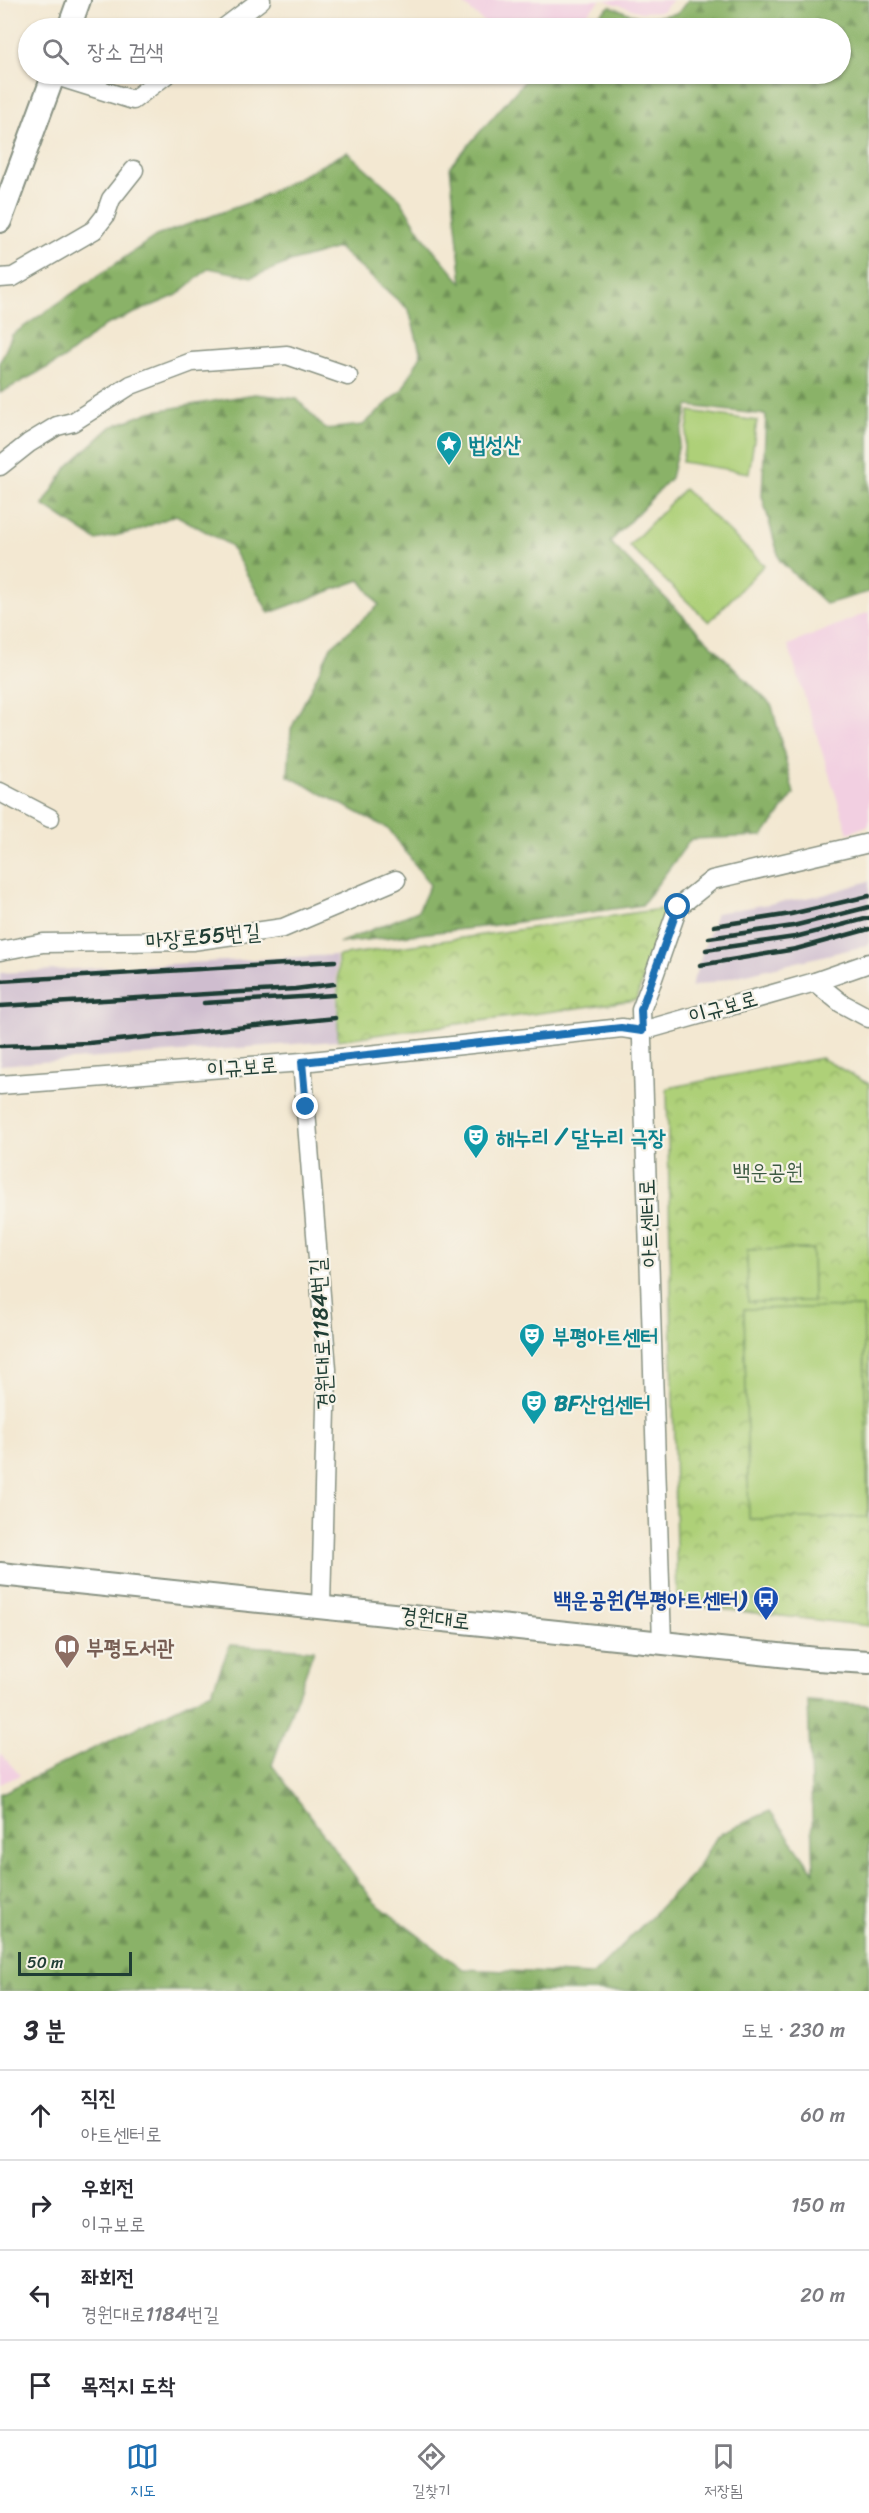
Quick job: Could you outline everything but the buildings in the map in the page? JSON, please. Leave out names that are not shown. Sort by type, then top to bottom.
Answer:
[{"type":"main road","points":[[73,18],[79,0]]},
{"type":"main road","points":[[0,221],[49,84]]},
{"type":"main road","name":"경원대로","points":[[0,1575],[321,1606],[806,1658],[869,1662]]},
{"type":"street","points":[[237,18],[261,0]]},
{"type":"street","points":[[84,84],[133,100],[154,84]]},
{"type":"street","points":[[0,279],[14,277],[94,230],[105,216],[111,199],[134,170]]},
{"type":"street","points":[[0,466],[28,443],[57,426],[73,422],[131,385],[192,362],[287,355],[348,376]]},
{"type":"street","points":[[0,792],[50,818]]},
{"type":"street","name":"아트센터로","points":[[662,1642],[641,1010],[678,907],[711,880],[869,843]]},
{"type":"street","name":"마장로55번길","points":[[0,951],[43,943],[192,941],[283,928],[396,880]]},
{"type":"street","name":"이규보로","points":[[0,1085],[302,1062],[621,1028],[642,1031],[815,982],[869,963]]},
{"type":"street","points":[[815,982],[841,1003],[869,1018]]},
{"type":"street","name":"경원대로1184번길","points":[[302,1062],[327,1369],[321,1606]]},
{"type":"shaded area","points":[[459,0],[601,0],[582,18],[480,18]]},
{"type":"shaded area","points":[[604,0],[673,0],[662,11],[641,12]]},
{"type":"shaded area","points":[[869,612],[869,825],[848,833],[788,645]]},
{"type":"shaded area","points":[[869,881],[869,945],[691,987],[716,913],[823,895]]},
{"type":"shaded area","points":[[336,955],[337,1041],[0,1065],[0,973]]},
{"type":"shaded area","points":[[0,1753],[20,1775],[0,1784]]},
{"type":"green space","points":[[688,0],[869,0],[869,592],[826,604],[780,561],[762,496],[766,415],[688,406],[671,478],[610,542],[772,706],[794,794],[763,836],[691,839],[642,905],[482,927],[339,943],[418,911],[430,885],[389,829],[288,776],[291,729],[331,647],[379,605],[360,580],[269,613],[230,545],[176,515],[136,531],[96,540],[43,505],[68,466],[111,427],[150,412],[255,394],[297,399],[325,429],[363,425],[402,390],[421,355],[409,310],[338,248],[293,261],[252,277],[209,268],[177,295],[104,326],[63,359],[0,393],[0,363],[12,335],[156,236],[256,200],[347,152],[399,198],[427,242],[462,283],[450,166],[522,84],[851,84],[851,18],[650,18],[678,13]]},
{"type":"green space","points":[[610,6],[641,18],[595,18]]},
{"type":"green space","points":[[690,411],[757,421],[749,473],[682,462]]},
{"type":"green space","points":[[684,489],[764,565],[709,622],[629,546]]},
{"type":"green space","points":[[668,908],[636,1000],[338,1040],[338,956]]},
{"type":"green space","name":"백운공원","points":[[821,1058],[869,1084],[869,1626],[677,1604],[667,1088]]},
{"type":"green space","points":[[812,1249],[813,1301],[748,1302],[747,1250]]},
{"type":"green space","points":[[863,1307],[868,1517],[749,1519],[744,1309]]},
{"type":"green space","points":[[230,1645],[314,1650],[272,1765],[374,1902],[463,1969],[593,1975],[692,1875],[718,1835],[770,1811],[814,1872],[808,1701],[869,1705],[869,1991],[0,1991],[0,1794],[212,1691]]},
{"type":"railway","points":[[714,926],[791,914],[869,896]]},
{"type":"railway","points":[[709,938],[793,926],[869,907]]},
{"type":"railway","points":[[706,950],[795,937],[869,918]]},
{"type":"railway","points":[[700,965],[796,949],[869,929]]},
{"type":"railway","points":[[0,981],[335,961]]},
{"type":"railway","points":[[0,1006],[295,989],[334,984]]},
{"type":"railway","points":[[204,1003],[334,995]]},
{"type":"railway","points":[[0,1046],[89,1043],[335,1018]]},
{"type":"place","name":"법성산","points":[[449,467]]},
{"type":"place","name":"해누리 / 달누리 극장","points":[[476,1160]]},
{"type":"place","name":"부평아트센터","points":[[532,1359]]},
{"type":"place","name":"BF산업센터","points":[[534,1426]]},
{"type":"place","name":"백운공원(부평아트센터)","points":[[766,1622]]},
{"type":"place","name":"부평도서관","points":[[67,1670]]},
{"type":"route","points":[[306,1107],[302,1062],[621,1028],[642,1031],[641,1010],[678,907]]}]
